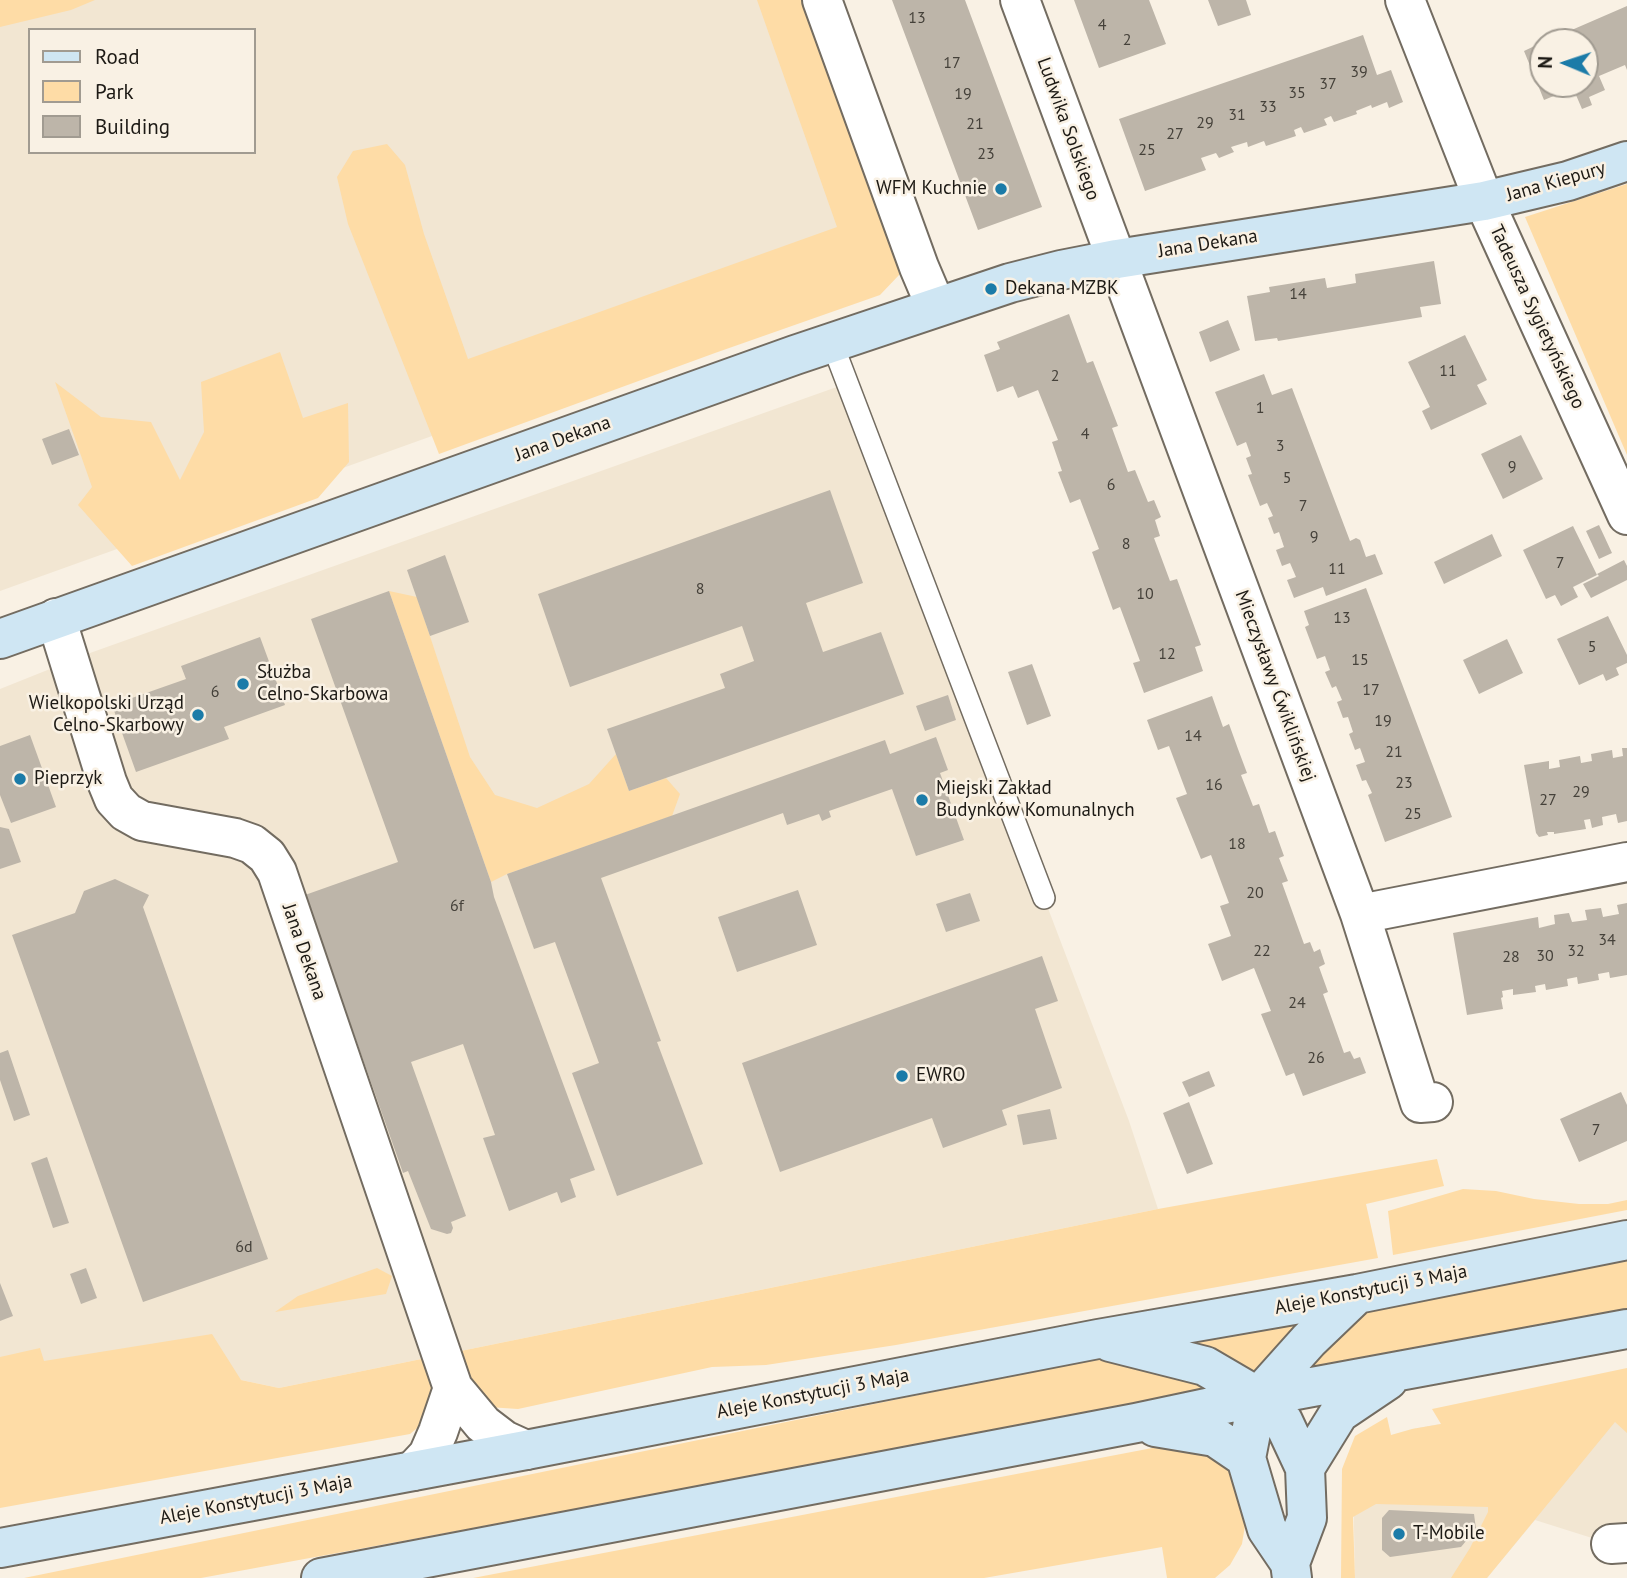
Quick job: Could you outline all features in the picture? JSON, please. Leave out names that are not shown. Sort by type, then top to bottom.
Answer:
[{"type":"main road","name":"Jana Kiepury","points":[[1484,201],[1568,181],[1627,161]]},
{"type":"main road","name":"Jana Dekana","points":[[0,639],[832,343],[1010,283],[1117,258],[1484,201]]},
{"type":"main road","name":"Aleje Konstytucji 3 Maja","points":[[0,1548],[1098,1339],[1357,1294],[1627,1240]]},
{"type":"main road","points":[[1291,1571],[1267,1529],[1246,1458],[1258,1397],[1309,1340],[1357,1294]]},
{"type":"main road","points":[[321,1578],[1136,1423],[1258,1397],[1627,1329]]},
{"type":"main road","points":[[1098,1339],[1205,1366],[1258,1397],[1283,1421],[1305,1468],[1307,1518],[1291,1571]]},
{"type":"main road","points":[[1305,1468],[1339,1413],[1401,1372]]},
{"type":"main road","points":[[1136,1423],[1215,1437],[1246,1458]]},
{"type":"street","points":[[822,0],[936,307]]},
{"type":"street","name":"Ludwika Solskiego","points":[[1020,0],[1117,258]]},
{"type":"street","name":"Tadeusza Sygietyńskiego","points":[[1405,0],[1484,201],[1627,515]]},
{"type":"street","name":"Mieczysławy Ćwiklińskiej","points":[[1117,258],[1360,914],[1420,1103],[1433,1102]]},
{"type":"street","name":"Jana Dekana","points":[[56,618],[107,782],[120,806],[142,821],[235,838],[253,844],[267,856],[276,872],[453,1388],[483,1424],[504,1440],[526,1450]]},
{"type":"street","points":[[1360,914],[1627,862]]},
{"type":"street","points":[[413,1471],[428,1455],[439,1432],[453,1388]]},
{"type":"lane","points":[[832,343],[1044,898]]},
{"type":"shaded area","points":[[0,0],[796,0],[889,272],[0,591]]},
{"type":"shaded area","points":[[848,383],[1129,1121],[1158,1209],[279,1388],[241,1380],[0,1371],[0,689],[90,653]]},
{"type":"shaded area","points":[[1627,1391],[1627,1543],[1611,1544],[1535,1520],[1487,1578],[1355,1578],[1353,1476],[1412,1429]]},
{"type":"green space","points":[[0,0],[95,0],[71,10],[0,27]]},
{"type":"green space","points":[[757,0],[802,0],[885,216],[900,274],[880,295],[439,454],[348,224],[337,177],[353,151],[387,144],[405,165],[424,234],[468,359],[837,227]]},
{"type":"green space","points":[[1627,184],[1627,455],[1525,217]]},
{"type":"green space","points":[[280,352],[303,418],[348,403],[349,462],[318,498],[132,566],[78,505],[92,487],[55,382],[101,417],[151,422],[180,480],[204,432],[201,382]]},
{"type":"green space","points":[[389,591],[417,597],[470,757],[495,795],[537,808],[589,784],[616,754],[629,791],[666,778],[680,794],[672,816],[491,882]]},
{"type":"green space","points":[[1437,1159],[1444,1186],[1366,1204],[1378,1258],[896,1345],[766,1365],[712,1367],[518,1409],[488,1407],[427,1420],[410,1434],[0,1508],[0,1357],[40,1348],[44,1361],[212,1334],[241,1380],[279,1388],[1158,1209]]},
{"type":"green space","points":[[1463,1189],[1496,1191],[1579,1204],[1608,1204],[1627,1200],[1627,1210],[1393,1255],[1388,1211]]},
{"type":"green space","points":[[1627,1261],[1627,1316],[201,1578],[24,1578],[1104,1357]]},
{"type":"green space","points":[[377,1268],[392,1276],[386,1294],[275,1312],[298,1296]]},
{"type":"green space","points":[[1627,1368],[1627,1433],[1615,1422],[1487,1578],[1451,1578],[1470,1548],[1488,1507],[1376,1504],[1353,1517],[1355,1578],[1341,1578],[1342,1469],[1355,1436],[1387,1417],[1391,1435],[1441,1424],[1432,1409]]},
{"type":"green space","points":[[1168,1445],[1214,1457],[1232,1474],[1246,1519],[1242,1544],[1230,1565],[1215,1578],[1167,1578],[1162,1547],[984,1578],[473,1578]]},
{"type":"building","points":[[892,0],[965,0],[1042,207],[978,230]]},
{"type":"building","points":[[1074,0],[1149,0],[1166,44],[1099,68]]},
{"type":"building","points":[[1208,0],[1246,0],[1251,15],[1218,26]]},
{"type":"building","points":[[1627,6],[1627,70],[1625,65],[1599,76],[1599,28],[1576,28]]},
{"type":"building","points":[[1363,35],[1377,75],[1391,70],[1403,102],[1389,108],[1387,102],[1372,108],[1371,105],[1356,111],[1357,114],[1334,122],[1331,116],[1324,119],[1327,125],[1304,133],[1301,127],[1294,130],[1296,136],[1266,146],[1264,141],[1248,147],[1247,142],[1231,147],[1234,152],[1219,158],[1216,153],[1201,158],[1206,170],[1145,191],[1119,119]]},
{"type":"building","points":[[1529,49],[1529,63],[1524,51]]},
{"type":"building","points":[[1599,76],[1605,90],[1599,93]]},
{"type":"building","points":[[1577,98],[1589,98],[1592,105],[1582,109]]},
{"type":"building","points":[[1434,261],[1441,304],[1420,307],[1422,317],[1278,341],[1277,338],[1255,341],[1247,296],[1270,292],[1269,287],[1325,278],[1327,288],[1356,283],[1355,274]]},
{"type":"building","points":[[1069,314],[1087,363],[1093,361],[1118,426],[1112,428],[1128,472],[1135,470],[1148,502],[1154,500],[1161,517],[1155,520],[1160,536],[1154,538],[1170,581],[1177,579],[1201,645],[1195,647],[1203,671],[1144,693],[1133,663],[1140,661],[1120,607],[1113,610],[1092,552],[1099,549],[1080,499],[1070,503],[1058,472],[1062,471],[1052,442],[1058,440],[1038,390],[1018,398],[1013,386],[997,392],[984,355],[1000,349],[997,342]]},
{"type":"building","points":[[1228,320],[1240,350],[1210,362],[1199,332]]},
{"type":"building","points":[[1465,335],[1487,380],[1477,385],[1487,404],[1431,430],[1422,411],[1430,407],[1408,362]]},
{"type":"building","points":[[1264,374],[1272,395],[1292,388],[1350,541],[1356,538],[1360,540],[1366,557],[1375,554],[1383,574],[1326,596],[1323,587],[1294,598],[1287,580],[1296,577],[1290,563],[1282,566],[1276,550],[1284,547],[1279,532],[1274,534],[1268,518],[1273,516],[1267,503],[1260,506],[1248,475],[1252,474],[1246,458],[1251,456],[1246,442],[1237,446],[1215,392]]},
{"type":"building","points":[[69,429],[79,455],[52,465],[42,439]]},
{"type":"building","points":[[1521,435],[1543,479],[1503,499],[1481,454]]},
{"type":"building","points":[[830,490],[863,583],[806,603],[823,652],[881,632],[904,694],[629,791],[607,729],[725,688],[720,674],[754,661],[742,626],[570,687],[538,594]]},
{"type":"building","points":[[1599,525],[1612,553],[1599,559],[1586,531]]},
{"type":"building","points":[[1573,526],[1597,575],[1573,587],[1578,597],[1561,606],[1555,595],[1546,599],[1523,550]]},
{"type":"building","points":[[1492,534],[1502,556],[1444,584],[1434,562]]},
{"type":"building","points":[[445,555],[469,622],[430,636],[407,570]]},
{"type":"building","points":[[1624,560],[1627,580],[1591,598],[1583,584]]},
{"type":"building","points":[[1366,588],[1452,817],[1385,842],[1368,795],[1372,793],[1366,780],[1362,781],[1356,765],[1365,762],[1360,748],[1355,750],[1349,734],[1353,732],[1348,717],[1343,718],[1337,702],[1342,700],[1336,686],[1332,688],[1325,672],[1330,670],[1325,656],[1317,659],[1305,627],[1309,625],[1304,611]]},
{"type":"building","points":[[389,591],[494,897],[595,1170],[570,1179],[576,1197],[561,1203],[557,1192],[509,1211],[483,1138],[495,1135],[463,1044],[411,1062],[466,1216],[451,1222],[453,1228],[451,1233],[447,1234],[431,1229],[408,1171],[403,1173],[305,895],[398,862],[311,619]]},
{"type":"building","points":[[1608,616],[1627,655],[1627,663],[1616,668],[1619,675],[1606,681],[1603,674],[1579,685],[1557,639]]},
{"type":"building","points":[[260,637],[285,705],[224,727],[229,739],[136,772],[112,705],[186,679],[181,666]]},
{"type":"building","points":[[1507,639],[1523,673],[1479,694],[1463,660]]},
{"type":"building","points":[[1032,664],[1051,716],[1027,725],[1008,672]]},
{"type":"building","points":[[948,695],[956,720],[925,731],[916,706]]},
{"type":"building","points":[[1212,696],[1223,727],[1229,724],[1247,773],[1241,775],[1253,806],[1259,804],[1269,833],[1275,831],[1284,856],[1279,858],[1288,881],[1282,883],[1304,944],[1310,942],[1314,952],[1320,949],[1325,964],[1319,967],[1328,992],[1323,994],[1344,1053],[1350,1051],[1354,1059],[1360,1057],[1366,1073],[1303,1096],[1294,1073],[1286,1076],[1261,1014],[1271,1011],[1254,968],[1222,981],[1208,944],[1231,936],[1220,906],[1229,903],[1211,855],[1201,859],[1176,798],[1187,794],[1169,746],[1158,750],[1147,720]]},
{"type":"building","points":[[30,735],[56,807],[11,823],[0,795],[0,746]]},
{"type":"building","points":[[936,737],[948,770],[940,773],[964,840],[916,856],[892,789],[829,811],[831,817],[822,821],[819,814],[787,825],[783,813],[601,878],[661,1041],[657,1042],[703,1164],[617,1196],[572,1073],[599,1063],[555,942],[534,949],[507,874],[885,740],[890,754]]},
{"type":"building","points":[[1622,748],[1627,748],[1627,821],[1618,823],[1616,814],[1602,817],[1603,825],[1592,828],[1590,819],[1584,820],[1586,829],[1554,834],[1547,832],[1548,835],[1539,837],[1536,833],[1524,765],[1549,761],[1549,769],[1560,767],[1559,760],[1580,756],[1581,763],[1592,761],[1591,754],[1612,750],[1613,758],[1623,756]]},
{"type":"building","points":[[0,827],[9,829],[21,862],[0,869]]},
{"type":"building","points":[[115,879],[149,895],[143,907],[268,1259],[143,1302],[12,935],[75,913],[84,891]]},
{"type":"building","points":[[798,890],[817,945],[737,972],[718,917]]},
{"type":"building","points":[[970,893],[980,921],[946,932],[936,904]]},
{"type":"building","points":[[1627,903],[1627,975],[1610,978],[1609,972],[1598,974],[1599,980],[1578,984],[1577,977],[1567,979],[1568,986],[1546,990],[1545,984],[1535,986],[1536,992],[1513,995],[1513,989],[1502,991],[1503,1009],[1467,1015],[1453,933],[1538,917],[1539,928],[1555,924],[1554,915],[1569,913],[1572,922],[1587,920],[1585,910],[1601,908],[1603,917],[1619,914],[1617,905]]},
{"type":"building","name":"EWRO","points":[[1042,956],[1058,1001],[1035,1009],[1062,1088],[1002,1110],[1007,1125],[943,1148],[932,1118],[780,1172],[742,1063]]},
{"type":"building","points":[[8,1050],[30,1115],[14,1121],[0,1080],[0,1053]]},
{"type":"building","points":[[1209,1071],[1215,1086],[1189,1097],[1182,1082]]},
{"type":"building","points":[[1621,1092],[1627,1105],[1627,1141],[1579,1162],[1560,1119]]},
{"type":"building","points":[[1189,1102],[1213,1164],[1187,1174],[1163,1113]]},
{"type":"building","points":[[1050,1109],[1057,1139],[1023,1145],[1017,1115]]},
{"type":"building","points":[[47,1157],[69,1223],[53,1228],[31,1163]]},
{"type":"building","points":[[86,1268],[97,1298],[81,1304],[70,1274]]},
{"type":"building","points":[[0,1283],[13,1316],[0,1321]]},
{"type":"building","points":[[1389,1510],[1474,1514],[1476,1529],[1461,1547],[1390,1557],[1382,1550],[1382,1518]]},
{"type":"place","name":"WFM Kuchnie","points":[[1001,189]]},
{"type":"place","name":"Dekana MZBK","points":[[991,289]]},
{"type":"place","name":"Służba Celno-Skarbowa","points":[[243,684]]},
{"type":"place","name":"Wielkopolski Urząd Celno-Skarbowy","points":[[198,715]]},
{"type":"place","name":"Pieprzyk","points":[[20,779]]},
{"type":"place","name":"Miejski Zakład Budynków Komunalnych","points":[[922,800]]},
{"type":"place","name":"EWRO","points":[[902,1076]]},
{"type":"place","name":"T-Mobile","points":[[1399,1534]]}]
